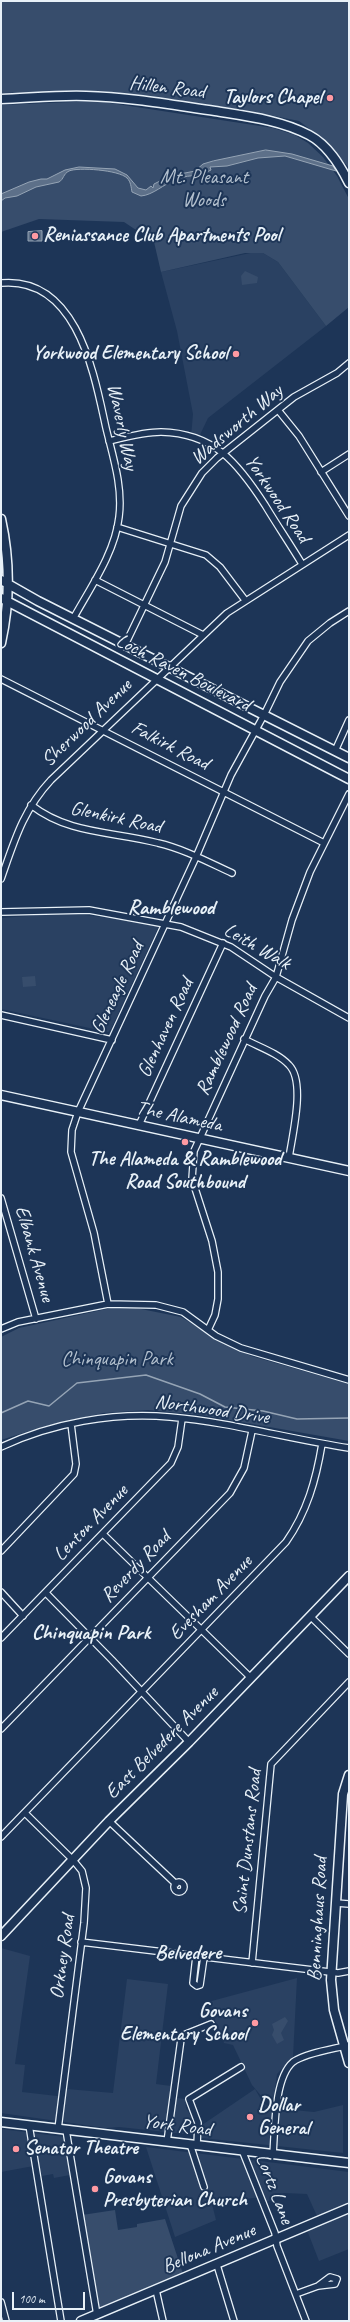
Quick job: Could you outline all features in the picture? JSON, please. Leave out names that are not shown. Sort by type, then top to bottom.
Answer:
[{"type":"main road","name":"Hillen Road","points":[[1,99],[76,96],[104,97],[201,109],[268,121],[294,128],[316,140],[332,154],[349,183]]},
{"type":"main road","points":[[1,519],[6,546],[1,643]]},
{"type":"main road","name":"Loch Raven Boulevard","points":[[4,582],[73,619],[349,758]]},
{"type":"main road","name":"Loch Raven Boulevard","points":[[4,600],[158,678],[349,778]]},
{"type":"main road","name":"The Alameda","points":[[1,1096],[349,1171]]},
{"type":"main road","name":"East Belvedere Avenue","points":[[1,1936],[109,1821],[189,1742],[349,1576]]},
{"type":"main road","name":"Benninghaus Road","points":[[349,1775],[343,1794],[331,1972],[332,2002],[347,2045],[349,2063]]},
{"type":"main road","name":"York Road","points":[[1,2122],[349,2163]]},
{"type":"main road","name":"Bellona Avenue","points":[[81,2321],[349,2208]]},
{"type":"street","name":"Waverly Way","points":[[1,283],[21,285],[43,292],[62,307],[71,319],[91,364],[110,441],[119,490],[118,527],[110,548],[73,619]]},
{"type":"street","name":"Wadsworth Way","points":[[125,645],[160,574],[185,498],[202,473],[224,453],[302,392],[337,373],[349,363]]},
{"type":"street","points":[[278,410],[299,436],[349,516]]},
{"type":"street","name":"Yorkwood Road","points":[[110,441],[151,433],[169,433],[198,439],[224,453],[246,476],[302,564]]},
{"type":"street","points":[[321,472],[349,454]]},
{"type":"street","points":[[118,527],[170,545],[200,552],[212,558],[245,600]]},
{"type":"street","name":"Sherwood Avenue","points":[[1,879],[22,821],[31,805],[51,780],[227,613],[245,600],[349,535]]},
{"type":"street","points":[[94,580],[203,635]]},
{"type":"street","name":"Gleneagle Road","points":[[108,1304],[94,1233],[71,1152],[70,1138],[78,1112],[196,857],[223,792],[280,682],[302,648],[322,628],[349,611]]},
{"type":"street","name":"Falkirk Road","points":[[1,679],[324,843]]},
{"type":"street","points":[[335,751],[349,720]]},
{"type":"street","name":"Ramblewood Road","points":[[208,1330],[215,1314],[219,1281],[217,1261],[192,1179],[193,1156],[198,1139],[244,1039],[276,977],[298,902],[324,843],[349,794]]},
{"type":"street","name":"Glenkirk Road","points":[[31,805],[50,818],[74,828],[157,843],[196,857],[232,873]]},
{"type":"street","name":"Leith Walk","points":[[1,912],[77,909],[166,923],[223,943],[252,960],[276,977],[349,1018]]},
{"type":"street","name":"Glenhaven Road","points":[[139,1125],[223,943]]},
{"type":"street","points":[[1,1015],[112,1040]]},
{"type":"street","points":[[244,1039],[286,1062],[295,1075],[297,1092],[289,1158]]},
{"type":"street","name":"Elbank Avenue","points":[[1,1198],[36,1319]]},
{"type":"street","points":[[1,1329],[36,1319],[108,1304],[133,1304],[169,1308],[183,1312],[208,1330],[241,1348],[349,1380]]},
{"type":"street","name":"Northwood Drive","points":[[1,1447],[42,1431],[70,1424],[136,1416],[182,1418],[349,1448]]},
{"type":"street","name":"Lenton Avenue","points":[[1,1638],[173,1460],[178,1447],[182,1418]]},
{"type":"street","points":[[1,1551],[74,1474],[76,1464],[70,1424]]},
{"type":"street","name":"Reverdy Road","points":[[1,1729],[234,1488],[246,1462],[252,1431]]},
{"type":"street","name":"Evesham Avenue","points":[[1,1837],[264,1566],[290,1535],[314,1488],[322,1444]]},
{"type":"street","points":[[103,1534],[251,1678]]},
{"type":"street","points":[[1,1592],[23,1616]]},
{"type":"street","points":[[46,1593],[189,1742]]},
{"type":"street","points":[[311,1617],[349,1654]]},
{"type":"street","name":"Saint Dunstans Road","points":[[252,1963],[271,1764],[349,1682]]},
{"type":"street","name":"Orkney Road","points":[[25,1813],[73,1860],[82,1871],[86,1888],[81,1942],[61,2095],[62,2130],[97,2315]]},
{"type":"street","points":[[109,1821],[176,1884]]},
{"type":"street","points":[[336,1904],[349,1904]]},
{"type":"street","points":[[81,1942],[331,1972],[349,1971]]},
{"type":"street","points":[[196,1956],[193,1983],[197,1986],[200,1985],[202,1980],[204,1957]]},
{"type":"street","points":[[167,2142],[182,2037],[211,2024]]},
{"type":"street","points":[[273,2154],[281,2084],[284,2074],[291,2064],[304,2057],[347,2045]]},
{"type":"street","points":[[204,2187],[193,2145],[198,2123],[189,2099],[241,2067]]},
{"type":"street","points":[[29,2125],[61,2321]]},
{"type":"street","name":"Lortz Lane","points":[[242,2150],[276,2239]]},
{"type":"street","points":[[276,2239],[306,2321]]},
{"type":"street","points":[[217,2264],[234,2321]]},
{"type":"street","points":[[296,2294],[318,2286]]},
{"type":"street","points":[[156,2290],[163,2321]]},
{"type":"street","points":[[1,2302],[6,2321]]},
{"type":"shaded area","points":[[266,150],[292,154],[333,166],[336,171],[285,156],[258,158],[227,166],[210,167],[211,170],[196,175],[179,178],[150,194],[141,196],[132,192],[129,181],[123,175],[108,171],[81,169],[67,172],[59,182],[36,187],[17,196],[5,198],[1,201],[1,194],[29,182],[47,179],[65,170],[79,167],[115,169],[127,175],[138,188],[146,190],[151,186],[153,188],[154,184],[170,176],[195,171],[203,164]]},
{"type":"shaded area","name":"Reniassance Club Apartments Pool","points":[[42,231],[42,241],[28,241],[28,232]]},
{"type":"shaded area","name":"Yorkwood Elementary School","points":[[255,252],[263,253],[278,262],[326,326],[208,418],[198,439],[191,437],[193,414],[177,331],[161,272]]},
{"type":"shaded area","points":[[69,913],[117,919],[157,926],[158,928],[111,1029],[108,1032],[1,1009],[1,918]]},
{"type":"shaded area","points":[[1,1948],[30,1956],[15,2064],[25,2065],[22,2092],[66,2097],[67,2089],[113,2093],[127,1979],[168,1984],[156,2084],[171,2086],[170,2097],[185,2099],[186,2108],[192,2118],[194,2135],[119,2127],[106,2128],[1,2113]]},
{"type":"shaded area","name":"Govans Elementary School","points":[[297,1978],[293,2057],[277,2074],[273,2103],[263,2098],[252,2085],[233,2045],[224,2043],[208,2002]]},
{"type":"shaded area","points":[[255,2089],[263,2103],[273,2108],[314,2112],[343,2105],[343,2153],[202,2138],[202,2125]]},
{"type":"shaded area","points":[[1,2129],[65,2137],[70,2175],[54,2178],[53,2174],[42,2176],[39,2165],[1,2172]]},
{"type":"shaded area","points":[[146,2147],[349,2172],[349,2203],[317,2216],[307,2194],[284,2193],[263,2204],[260,2197],[212,2204],[216,2220],[175,2237]]},
{"type":"shaded area","points":[[349,2213],[349,2249],[319,2261],[307,2230]]},
{"type":"green space","points":[[1,1],[349,1],[349,168],[327,142],[299,121],[239,109],[104,91],[1,93]]},
{"type":"green space","name":"Mt. Pleasant Woods","points":[[97,101],[273,128],[295,135],[308,143],[323,157],[337,176],[349,199],[349,307],[326,326],[278,262],[263,253],[245,253],[161,272],[154,242],[124,222],[39,219],[1,232],[1,105]]},
{"type":"green space","points":[[245,271],[258,277],[257,283],[242,285],[241,276]]},
{"type":"green space","points":[[35,976],[36,986],[23,987],[22,977]]},
{"type":"green space","name":"Chinquapin Park","points":[[111,1308],[136,1308],[181,1317],[215,1338],[251,1356],[349,1384],[349,1441],[201,1415],[148,1410],[103,1413],[42,1427],[1,1440],[1,1337],[19,1328]]},
{"type":"green space","points":[[285,2017],[288,2021],[281,2033],[284,2040],[277,2044],[272,2035],[274,2030],[272,2024]]},
{"type":"green space","points":[[115,2210],[118,2230],[137,2227],[137,2224],[165,2219],[183,2274],[98,2308],[82,2215]]},
{"type":"waterway","points":[[1,1413],[28,1401],[49,1406],[77,1383],[146,1375],[200,1394],[225,1407],[263,1411],[297,1419],[349,1418]]},
{"type":"place","name":"Taylors Chapel","points":[[330,98]]},
{"type":"place","name":"Reniassance Club Apartments Pool","points":[[35,236]]},
{"type":"place","name":"Yorkwood Elementary School","points":[[236,354]]},
{"type":"place","name":"The Alameda & Ramblewood Road Southbound","points":[[185,1142]]},
{"type":"place","name":"Govans Elementary School","points":[[255,2023]]},
{"type":"place","name":"Dollar General","points":[[250,2117]]},
{"type":"place","name":"Senator Theatre","points":[[16,2149]]},
{"type":"place","name":"Govans Presbyterian Church","points":[[95,2189]]},
{"type":"district","name":"Ramblewood","points":[[171,908]]},
{"type":"district","name":"Chinquapin Park","points":[[91,1633]]},
{"type":"district","name":"Belvedere","points":[[188,1953]]}]
